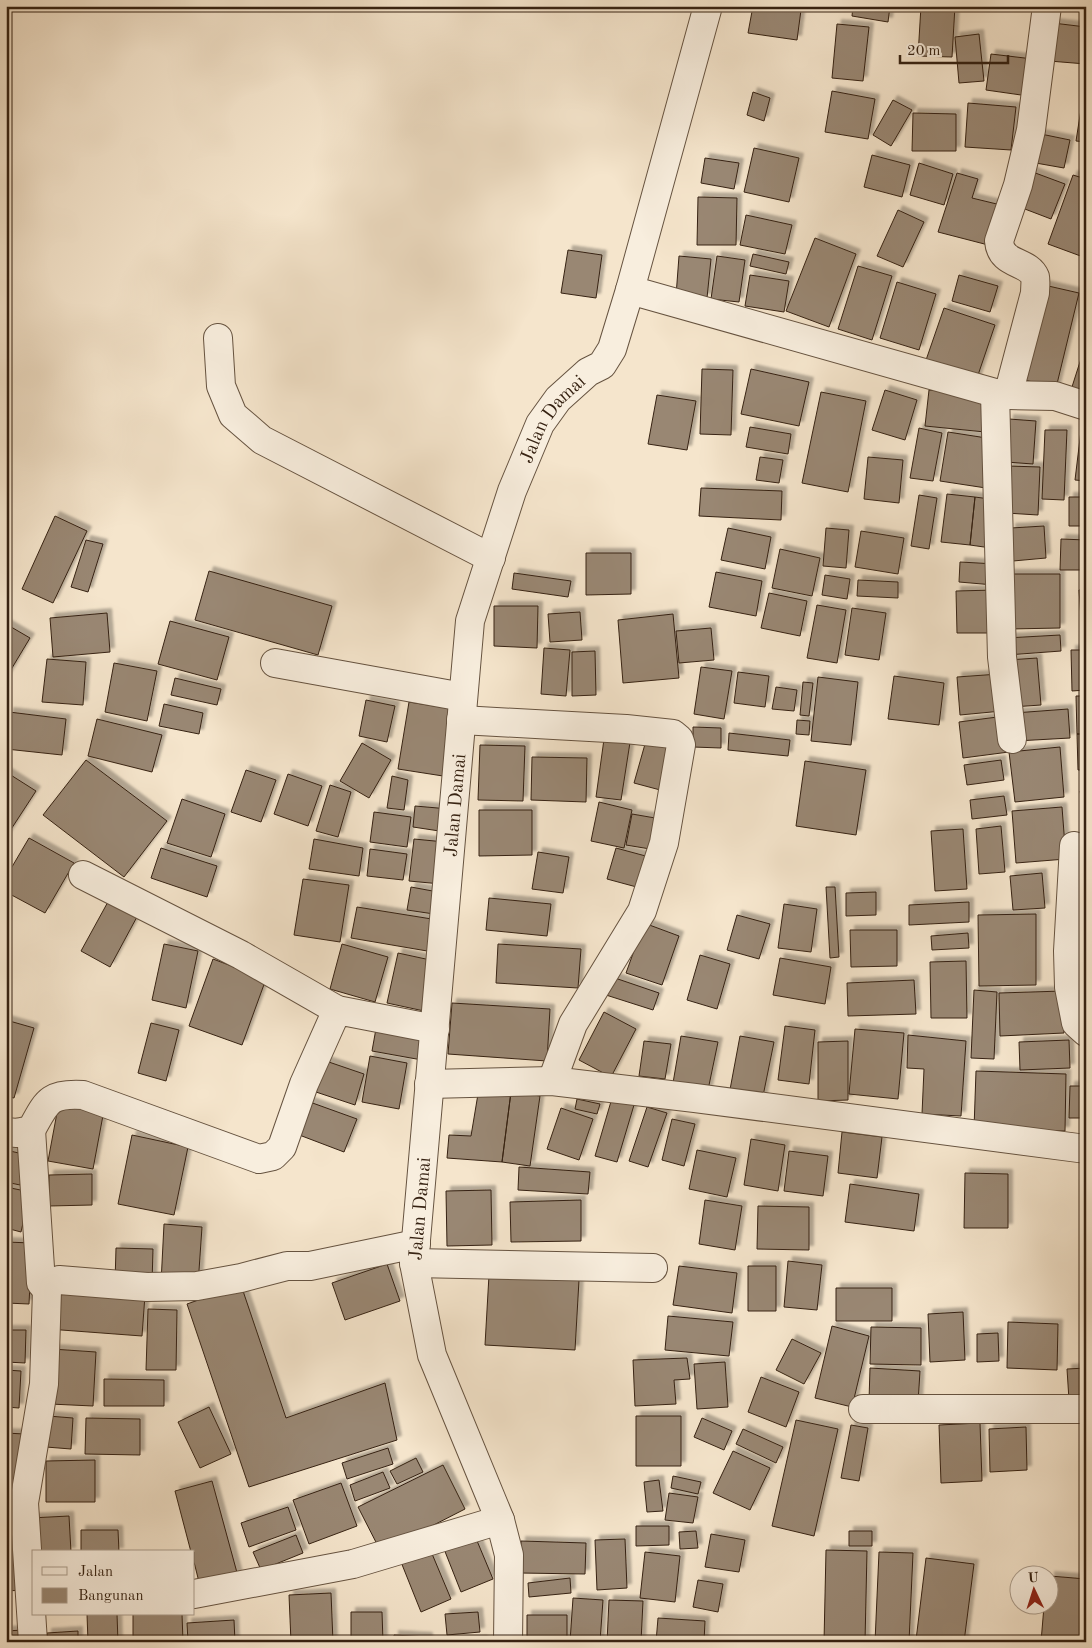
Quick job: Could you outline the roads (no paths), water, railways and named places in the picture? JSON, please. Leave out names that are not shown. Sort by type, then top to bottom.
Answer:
[{"type":"street","name":"Jalan Damai","points":[[508,1642],[509,1555],[500,1520],[432,1355],[415,1253],[470,621],[512,491],[540,424],[558,399],[588,372],[602,365],[612,349],[708,6]]},
{"type":"street","points":[[1012,739],[1002,657],[1002,394],[1035,293],[1035,276],[1004,255],[999,241],[1018,185],[1032,130],[1047,6]]},
{"type":"street","points":[[630,290],[1002,394],[1055,396],[1086,406]]},
{"type":"street","points":[[218,338],[221,386],[233,415],[262,440],[490,558]]},
{"type":"street","points":[[275,663],[462,709],[674,734],[679,739],[681,745],[664,843],[642,912],[573,1024],[552,1081]]},
{"type":"street","points":[[1074,846],[1068,952],[1069,987],[1076,1023],[1086,1032]]},
{"type":"street","points":[[83,875],[241,955],[337,1010],[434,1029]]},
{"type":"street","points":[[47,1290],[41,1283],[19,1131],[41,1112],[52,1098],[67,1094],[83,1095],[259,1159],[273,1156],[282,1147],[304,1084],[337,1010]]},
{"type":"street","points":[[430,1084],[552,1081],[1086,1149]]},
{"type":"street","points":[[32,1599],[15,1502],[44,1384],[47,1290],[51,1283],[59,1280],[146,1287],[197,1286],[241,1278],[286,1266],[310,1266],[415,1253],[653,1268]]},
{"type":"street","points":[[863,1409],[1086,1409]]},
{"type":"street","points":[[195,1594],[353,1564],[500,1520]]},
{"type":"street","points":[[33,1616],[33,1642]]}]
